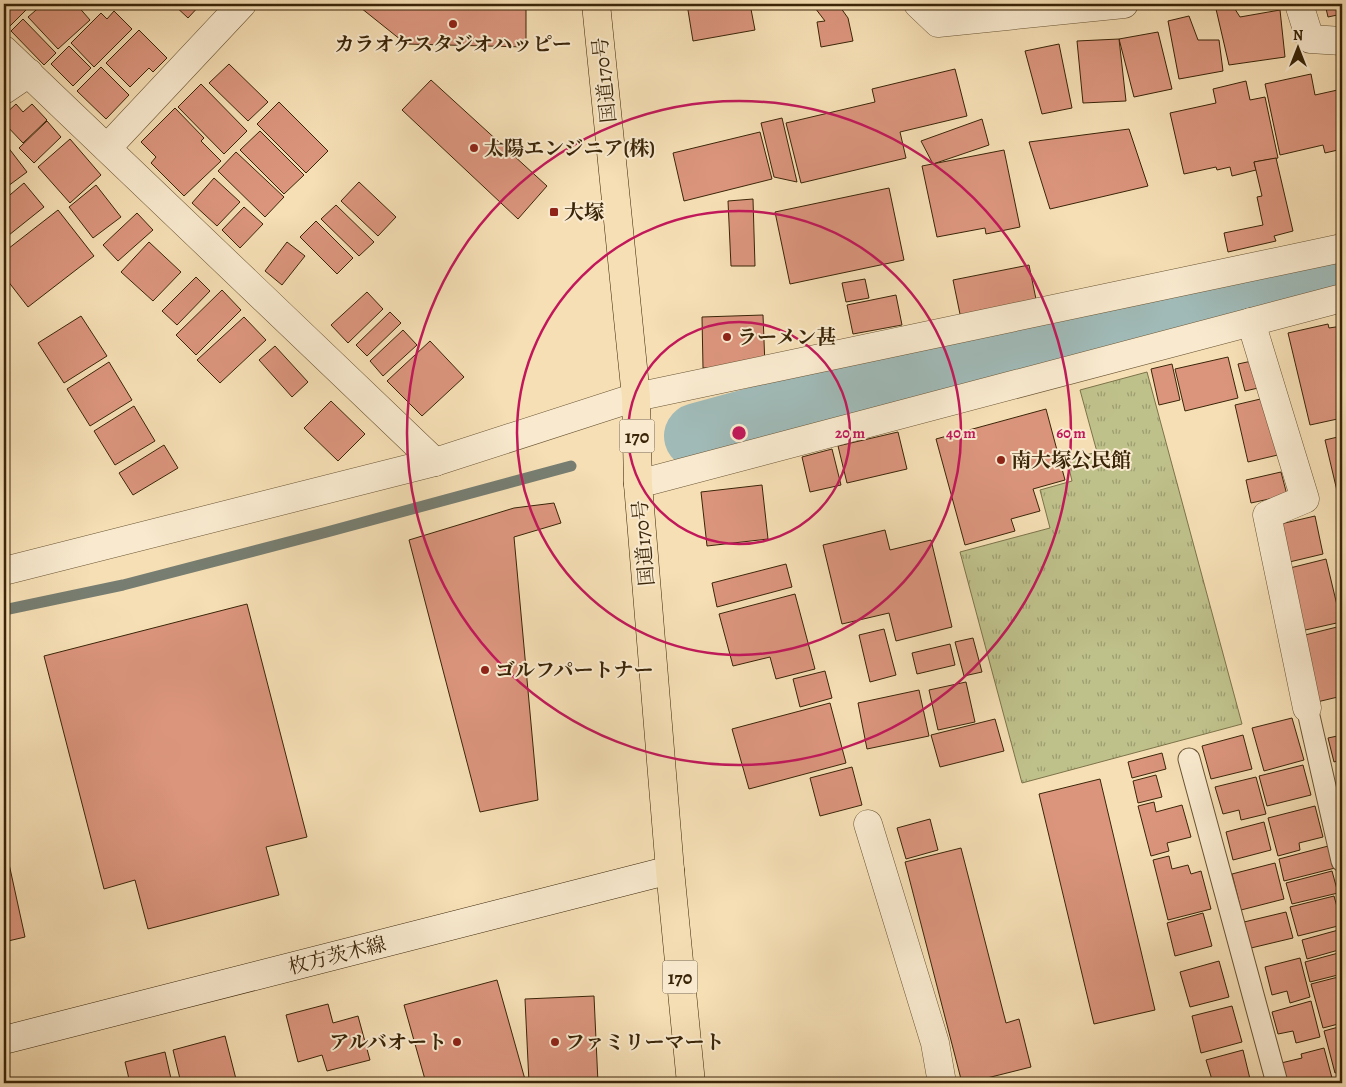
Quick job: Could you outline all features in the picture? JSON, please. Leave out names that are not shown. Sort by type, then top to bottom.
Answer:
[{"type":"highway","name":"国道170号","points":[[596,4],[636,397],[638,484],[670,870],[691,1083]]},
{"type":"street","points":[[107,148],[242,4]]},
{"type":"street","points":[[918,4],[938,23],[1124,4]]},
{"type":"street","points":[[1299,4],[1310,39],[1342,40]]},
{"type":"street","points":[[4,50],[436,462]]},
{"type":"street","points":[[4,90],[28,73]]},
{"type":"street","points":[[4,571],[436,462],[636,397],[1342,248]]},
{"type":"street","points":[[638,484],[1342,298]]},
{"type":"street","points":[[1251,322],[1305,499],[1267,515],[1308,712]]},
{"type":"street","points":[[868,824],[935,1043],[942,1083]]},
{"type":"street","name":"枚方茨木線","points":[[4,1040],[670,870]]},
{"type":"lane","points":[[1308,712],[1342,861]]},
{"type":"lane","points":[[1189,759],[1277,1083]]},
{"type":"green space","points":[[1147,372],[1242,724],[1022,783],[960,552],[1050,528],[1040,490],[1072,481],[1067,460],[1097,452],[1080,390]]},
{"type":"building","points":[[4,4],[32,4],[9,27],[4,21]]},
{"type":"building","points":[[43,4],[76,4],[90,20],[58,49],[28,17]]},
{"type":"building","points":[[173,4],[201,4],[188,18]]},
{"type":"building","name":"カラオケスタジオハッピー","points":[[356,4],[526,4],[526,47],[406,44]]},
{"type":"building","points":[[687,4],[750,4],[755,30],[693,41]]},
{"type":"building","points":[[812,4],[838,4],[848,18],[853,41],[821,47],[817,22],[825,21]]},
{"type":"building","points":[[1325,4],[1342,4],[1342,14],[1328,17]]},
{"type":"building","points":[[1233,6],[1240,17],[1280,10],[1285,57],[1229,65],[1216,9]]},
{"type":"building","points":[[114,11],[132,29],[94,67],[71,43],[101,13],[107,19]]},
{"type":"building","points":[[1189,16],[1198,40],[1219,40],[1223,71],[1179,79],[1168,21]]},
{"type":"building","points":[[23,19],[56,53],[44,65],[11,31]]},
{"type":"building","points":[[139,30],[167,58],[153,72],[149,68],[130,87],[106,63]]},
{"type":"building","points":[[1158,32],[1172,89],[1134,97],[1119,39]]},
{"type":"building","points":[[1119,39],[1126,101],[1083,103],[1077,41]]},
{"type":"building","points":[[1059,44],[1072,108],[1042,114],[1025,51]]},
{"type":"building","points":[[69,46],[91,68],[73,86],[51,64]]},
{"type":"building","points":[[229,64],[268,102],[248,121],[209,83]]},
{"type":"building","points":[[101,67],[129,95],[106,119],[77,91]]},
{"type":"building","points":[[955,69],[967,116],[900,132],[906,158],[801,183],[786,123],[875,102],[872,89]]},
{"type":"building","points":[[1311,74],[1315,95],[1342,89],[1342,149],[1325,153],[1323,145],[1280,155],[1265,84]]},
{"type":"building","name":"太陽エンジニア(株)","points":[[431,80],[547,186],[518,219],[402,110]]},
{"type":"building","points":[[1246,81],[1250,100],[1265,97],[1278,158],[1254,162],[1256,170],[1232,176],[1230,167],[1217,170],[1216,167],[1184,174],[1170,113],[1216,103],[1213,89]]},
{"type":"building","points":[[201,84],[247,131],[224,154],[178,107]]},
{"type":"building","points":[[279,102],[328,151],[306,173],[257,124]]},
{"type":"building","points":[[16,104],[23,112],[32,104],[47,120],[23,143],[4,123],[4,115]]},
{"type":"building","points":[[175,108],[204,138],[201,141],[221,161],[184,196],[151,163],[156,157],[141,142]]},
{"type":"building","points":[[782,118],[797,182],[774,177],[761,123]]},
{"type":"building","points":[[982,119],[989,145],[933,164],[921,141]]},
{"type":"building","points":[[47,121],[61,137],[34,163],[19,148]]},
{"type":"building","points":[[1129,129],[1148,186],[1050,209],[1029,142]]},
{"type":"building","points":[[260,131],[304,175],[284,194],[240,150]]},
{"type":"building","points":[[760,132],[772,179],[684,201],[673,153]]},
{"type":"building","points":[[70,139],[101,175],[70,203],[38,167]]},
{"type":"building","points":[[4,142],[27,172],[4,189]]},
{"type":"building","points":[[1004,150],[1020,227],[986,234],[985,228],[937,237],[922,166]]},
{"type":"building","points":[[236,152],[284,197],[265,217],[218,171]]},
{"type":"building","points":[[1276,158],[1293,231],[1274,236],[1276,241],[1228,252],[1224,233],[1263,225],[1257,197],[1262,196],[1254,162]]},
{"type":"building","points":[[214,178],[240,202],[217,226],[192,203]]},
{"type":"building","points":[[359,182],[396,217],[378,236],[341,201]]},
{"type":"building","points":[[24,183],[44,207],[4,239],[4,200]]},
{"type":"building","points":[[96,185],[121,217],[93,238],[69,207]]},
{"type":"building","points":[[889,188],[904,260],[790,284],[775,212]]},
{"type":"building","points":[[753,199],[755,266],[731,266],[728,201]]},
{"type":"building","points":[[336,205],[374,242],[359,256],[321,219]]},
{"type":"building","points":[[244,207],[263,224],[240,248],[222,230]]},
{"type":"building","points":[[58,210],[94,256],[28,307],[4,276],[4,252]]},
{"type":"building","points":[[137,213],[153,230],[118,261],[103,245]]},
{"type":"building","points":[[316,221],[353,258],[337,274],[300,237]]},
{"type":"building","points":[[149,242],[181,272],[153,301],[121,272]]},
{"type":"building","points":[[287,242],[305,256],[282,285],[265,271]]},
{"type":"building","points":[[1029,265],[1037,304],[961,319],[953,280]]},
{"type":"building","points":[[196,277],[210,291],[177,325],[162,311]]},
{"type":"building","points":[[865,279],[869,298],[846,302],[842,283]]},
{"type":"building","points":[[222,290],[241,310],[196,355],[176,335]]},
{"type":"building","points":[[367,292],[383,309],[348,343],[331,325]]},
{"type":"building","points":[[896,295],[902,325],[853,334],[847,305]]},
{"type":"building","points":[[390,312],[401,323],[367,356],[356,345]]},
{"type":"building","points":[[763,315],[765,366],[703,368],[702,317]]},
{"type":"building","points":[[81,316],[107,356],[64,383],[38,343]]},
{"type":"building","points":[[244,317],[266,340],[220,383],[197,360]]},
{"type":"building","points":[[1328,324],[1329,328],[1342,326],[1342,418],[1310,425],[1288,333]]},
{"type":"building","points":[[403,330],[417,345],[383,376],[370,361]]},
{"type":"building","points":[[430,341],[464,377],[422,416],[387,381]]},
{"type":"building","points":[[275,346],[308,382],[292,397],[259,360]]},
{"type":"building","points":[[1228,357],[1238,398],[1185,411],[1175,369]]},
{"type":"building","points":[[1261,359],[1267,386],[1245,391],[1238,364]]},
{"type":"building","points":[[109,362],[132,400],[90,426],[67,389]]},
{"type":"building","points":[[1172,364],[1180,400],[1159,405],[1151,369]]},
{"type":"building","points":[[1269,397],[1282,454],[1248,462],[1235,405]]},
{"type":"building","points":[[331,401],[365,434],[338,461],[304,428]]},
{"type":"building","points":[[134,406],[155,441],[115,465],[94,431]]},
{"type":"building","name":"南大塚公民館","points":[[1046,409],[1065,480],[1033,489],[1040,511],[1011,519],[1015,531],[965,545],[936,439]]},
{"type":"building","points":[[898,432],[907,469],[847,483],[838,446]]},
{"type":"building","points":[[1342,436],[1342,512],[1325,440]]},
{"type":"building","points":[[164,445],[178,468],[133,495],[119,473]]},
{"type":"building","points":[[832,449],[841,485],[810,492],[802,457]]},
{"type":"building","points":[[1281,472],[1287,495],[1251,503],[1246,480]]},
{"type":"building","points":[[762,485],[768,539],[707,546],[701,492]]},
{"type":"building","name":"ゴルフパートナー","points":[[554,503],[561,523],[514,537],[538,800],[480,812],[409,540],[514,508]]},
{"type":"building","points":[[1315,516],[1323,554],[1281,564],[1272,526]]},
{"type":"building","points":[[885,530],[890,550],[931,540],[952,627],[896,641],[889,613],[842,624],[823,545]]},
{"type":"building","points":[[1326,559],[1341,622],[1301,631],[1286,569]]},
{"type":"building","points":[[786,564],[792,587],[717,607],[712,583]]},
{"type":"building","points":[[795,594],[815,669],[776,679],[770,657],[733,666],[719,614]]},
{"type":"building","points":[[247,604],[307,837],[266,847],[279,895],[148,929],[135,880],[104,889],[44,656]]},
{"type":"building","points":[[1341,626],[1342,696],[1317,702],[1301,636]]},
{"type":"building","points":[[884,629],[896,675],[870,682],[859,635]]},
{"type":"building","points":[[973,638],[982,672],[964,676],[955,642]]},
{"type":"building","points":[[950,644],[955,665],[917,674],[912,653]]},
{"type":"building","points":[[825,671],[832,698],[800,707],[793,679]]},
{"type":"building","points":[[966,682],[975,722],[938,730],[929,690]]},
{"type":"building","points":[[919,690],[929,736],[867,749],[858,703]]},
{"type":"building","points":[[830,703],[846,763],[749,789],[732,729]]},
{"type":"building","points":[[1292,718],[1304,760],[1264,771],[1252,728]]},
{"type":"building","points":[[995,719],[1004,751],[940,767],[931,735]]},
{"type":"building","points":[[1243,735],[1252,769],[1211,779],[1202,746]]},
{"type":"building","points":[[1342,735],[1342,759],[1334,762],[1328,738]]},
{"type":"building","points":[[1162,753],[1166,769],[1132,778],[1128,762]]},
{"type":"building","points":[[1303,765],[1311,795],[1267,806],[1259,776]]},
{"type":"building","points":[[852,767],[862,805],[820,816],[810,778]]},
{"type":"building","points":[[1156,775],[1162,797],[1138,803],[1133,781]]},
{"type":"building","points":[[1256,777],[1266,814],[1241,820],[1239,810],[1223,814],[1215,787]]},
{"type":"building","points":[[1100,779],[1155,1010],[1094,1024],[1039,794]]},
{"type":"building","points":[[1154,802],[1156,812],[1182,805],[1191,837],[1167,843],[1169,851],[1151,856],[1138,806]]},
{"type":"building","points":[[1315,806],[1323,837],[1299,843],[1300,850],[1278,856],[1268,818]]},
{"type":"building","points":[[930,819],[938,850],[906,859],[897,828]]},
{"type":"building","points":[[1264,822],[1271,850],[1233,860],[1226,832]]},
{"type":"building","points":[[4,841],[25,937],[4,942]]},
{"type":"building","points":[[1332,845],[1339,867],[1284,881],[1279,859]]},
{"type":"building","points":[[961,848],[1006,1023],[1019,1019],[1031,1067],[967,1083],[962,1083],[905,862]]},
{"type":"building","points":[[1169,856],[1172,869],[1188,865],[1191,874],[1201,871],[1211,909],[1168,920],[1153,860]]},
{"type":"building","points":[[1275,863],[1284,899],[1241,910],[1232,874]]},
{"type":"building","points":[[1332,871],[1338,893],[1292,904],[1286,883]]},
{"type":"building","points":[[1334,896],[1342,925],[1298,936],[1290,907]]},
{"type":"building","points":[[1286,912],[1293,938],[1251,948],[1244,922]]},
{"type":"building","points":[[1203,913],[1212,946],[1175,956],[1167,923]]},
{"type":"building","points":[[1342,929],[1342,949],[1307,959],[1302,940]]},
{"type":"building","points":[[1342,952],[1342,974],[1310,982],[1305,962]]},
{"type":"building","points":[[1300,958],[1310,997],[1290,1003],[1287,991],[1272,995],[1265,967]]},
{"type":"building","points":[[1219,961],[1229,997],[1190,1007],[1180,972]]},
{"type":"building","points":[[1342,976],[1342,1023],[1323,1028],[1311,984]]},
{"type":"building","points":[[497,980],[526,1083],[426,1083],[404,1005]]},
{"type":"building","points":[[594,996],[598,1083],[529,1083],[525,999]]},
{"type":"building","points":[[1311,1001],[1320,1037],[1296,1043],[1293,1031],[1278,1034],[1272,1012]]},
{"type":"building","points":[[328,1004],[333,1023],[358,1016],[370,1060],[327,1071],[322,1055],[298,1062],[286,1015]]},
{"type":"building","points":[[1232,1006],[1242,1042],[1201,1053],[1192,1016]]},
{"type":"building","points":[[1342,1026],[1342,1071],[1335,1073],[1324,1031]]},
{"type":"building","points":[[225,1036],[237,1083],[181,1083],[173,1050]]},
{"type":"building","points":[[1324,1048],[1332,1078],[1308,1083],[1305,1080],[1287,1083],[1281,1063],[1302,1058],[1301,1054]]},
{"type":"building","points":[[1243,1050],[1251,1083],[1213,1083],[1206,1060]]},
{"type":"building","points":[[165,1052],[172,1083],[130,1083],[125,1062]]},
{"type":"waterway","points":[[697,436],[818,403],[1342,273]]},
{"type":"waterway","points":[[4,610],[123,585],[571,466]]},
{"type":"place","name":"カラオケスタジオハッピー","points":[[453,24]]},
{"type":"place","name":"太陽エンジニア(株)","points":[[474,148]]},
{"type":"place","name":"大塚","points":[[554,212]]},
{"type":"place","name":"ラーメン甚","points":[[727,337]]},
{"type":"place","name":"南大塚公民館","points":[[1001,460]]},
{"type":"place","name":"ゴルフパートナー","points":[[485,670]]},
{"type":"place","name":"アルバオート","points":[[457,1042]]},
{"type":"place","name":"ファミリーマート","points":[[555,1042]]}]
